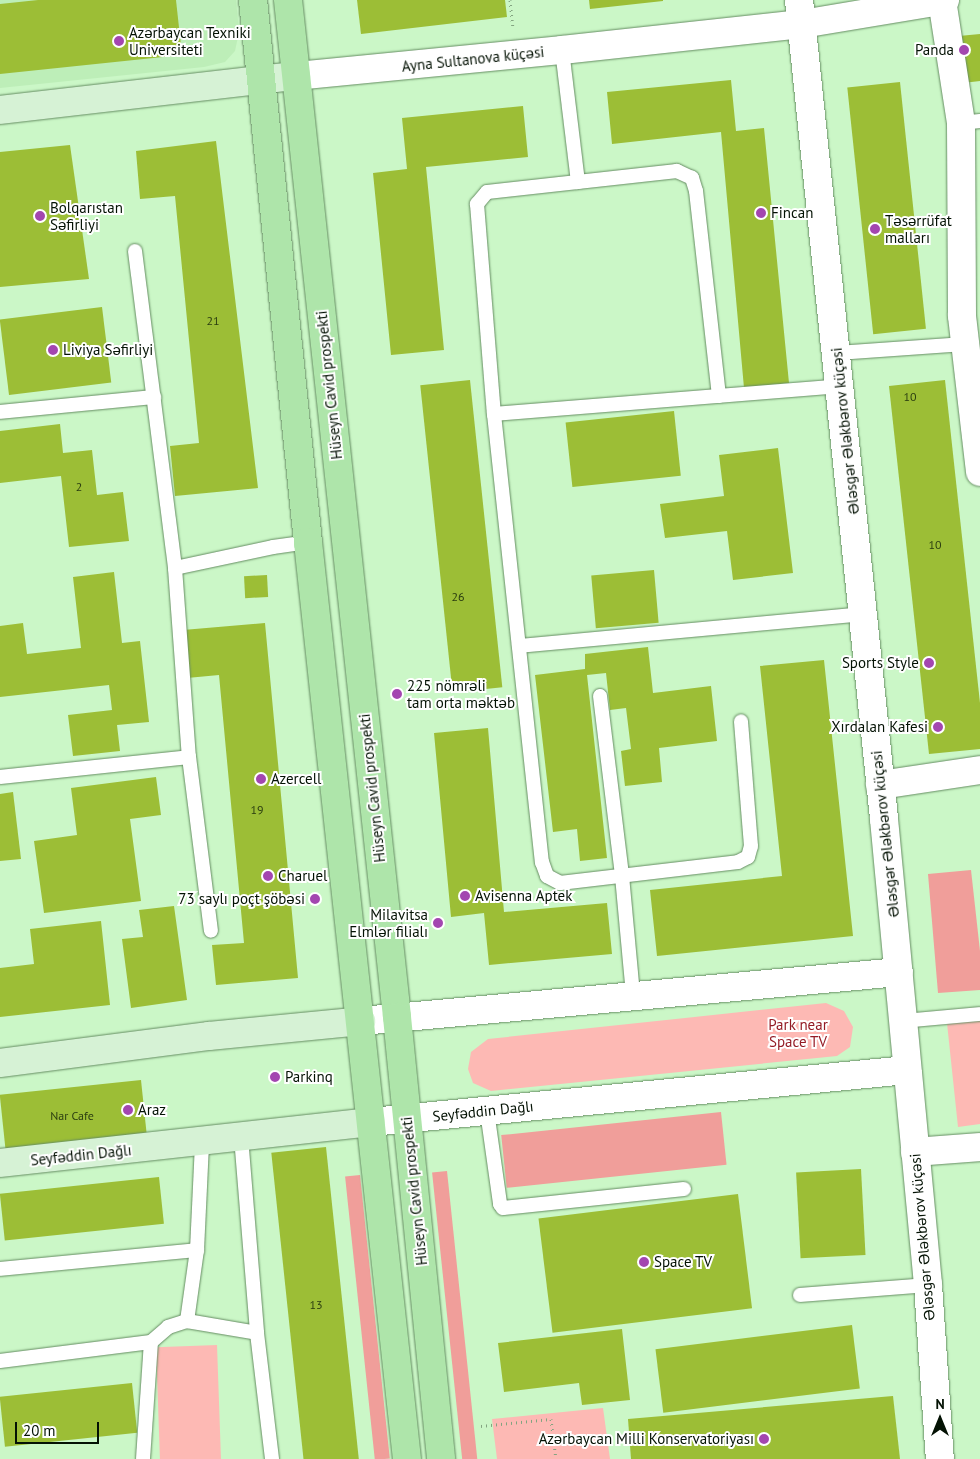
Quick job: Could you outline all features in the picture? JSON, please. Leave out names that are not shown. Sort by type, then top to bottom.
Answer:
[{"type":"main road","points":[[253,0],[308,542],[407,1459]]},
{"type":"main road","name":"Hüseyn Cavid prospekti","points":[[288,0],[397,1017],[441,1459]]},
{"type":"street","name":"Ayna Sultanova küçəsi","points":[[0,110],[262,79],[562,50],[801,12],[943,1]]},
{"type":"street","points":[[943,1],[970,122],[971,315],[965,344],[976,405],[980,472]]},
{"type":"street","name":"Ələsgər Ələkbərov küçəsi","points":[[801,12],[899,972],[928,1286],[940,1459]]},
{"type":"street","points":[[880,786],[980,770]]},
{"type":"street","points":[[0,1063],[209,1036],[634,995],[899,972]]},
{"type":"street","name":"Seyfəddin Dağlı","points":[[0,1163],[371,1122],[907,1070]]},
{"type":"street","points":[[915,1152],[980,1147]]},
{"type":"lane","points":[[562,50],[578,182]]},
{"type":"lane","points":[[719,396],[696,191],[692,178],[677,171],[487,192],[476,204],[494,414],[542,862],[547,876],[560,883],[738,862],[748,857],[751,846],[740,721]]},
{"type":"lane","points":[[135,251],[175,568],[189,757],[211,930]]},
{"type":"lane","points":[[837,353],[965,344]]},
{"type":"lane","points":[[494,414],[840,386]]},
{"type":"lane","points":[[0,412],[154,397]]},
{"type":"lane","points":[[175,568],[273,546],[308,542]]},
{"type":"lane","points":[[519,646],[863,614]]},
{"type":"lane","points":[[600,696],[622,876],[634,995]]},
{"type":"lane","points":[[0,777],[189,757]]},
{"type":"lane","points":[[903,1021],[980,1014]]},
{"type":"lane","points":[[488,1111],[500,1204],[503,1208],[684,1189]]},
{"type":"lane","points":[[242,1137],[257,1334],[272,1459]]},
{"type":"lane","points":[[187,1320],[197,1250],[202,1142]]},
{"type":"lane","points":[[0,1270],[197,1250]]},
{"type":"lane","points":[[800,1295],[928,1286]]},
{"type":"lane","points":[[0,1361],[151,1342],[168,1328],[187,1320],[257,1334]]},
{"type":"lane","points":[[143,1459],[151,1342]]},
{"type":"path","points":[[481,1426],[551,1419],[556,1459]]},
{"type":"shaded area","name":"Azərbaycan Texniki Universiteti","points":[[0,0],[236,0],[239,32],[235,51],[225,62],[204,67],[0,88]]},
{"type":"shaded area","points":[[971,870],[980,951],[980,990],[938,993],[928,874]]},
{"type":"shaded area","points":[[721,1112],[727,1165],[507,1188],[501,1135]]},
{"type":"shaded area","points":[[447,1171],[477,1459],[462,1459],[432,1173]]},
{"type":"shaded area","points":[[360,1175],[390,1458],[375,1459],[345,1177]]},
{"type":"green space","name":"Park near Space TV","points":[[826,1003],[844,1011],[853,1027],[850,1047],[837,1056],[491,1091],[473,1083],[468,1069],[471,1052],[488,1039]]},
{"type":"green space","points":[[980,1020],[980,1124],[958,1127],[947,1023]]},
{"type":"green space","points":[[217,1345],[221,1459],[160,1459],[156,1347]]},
{"type":"green space","points":[[603,1408],[610,1459],[497,1459],[492,1419]]},
{"type":"building","name":"Azərbaycan Texniki Universiteti","points":[[38,0],[176,0],[182,55],[0,74],[0,4]]},
{"type":"building","points":[[357,0],[505,0],[507,17],[361,34]]},
{"type":"building","points":[[589,0],[663,0],[663,1],[590,9]]},
{"type":"building","points":[[980,34],[980,81],[963,83],[959,36]]},
{"type":"building","points":[[731,80],[736,131],[764,128],[789,383],[744,388],[721,132],[612,144],[607,92]]},
{"type":"building","points":[[900,82],[926,329],[873,334],[847,88]]},
{"type":"building","points":[[523,106],[528,157],[426,167],[444,350],[391,355],[373,173],[407,169],[402,118]]},
{"type":"building","points":[[216,141],[258,488],[175,496],[170,446],[199,443],[175,196],[140,199],[136,151]]},
{"type":"building","name":"Bolqarıstan Səfirliyi","points":[[70,145],[89,279],[0,287],[0,152]]},
{"type":"building","name":"Liviya Səfirliyi","points":[[102,307],[111,382],[9,395],[0,320]]},
{"type":"building","points":[[470,380],[502,687],[453,693],[420,385]]},
{"type":"building","points":[[945,380],[980,703],[980,749],[929,754],[889,386]]},
{"type":"building","points":[[674,411],[681,476],[572,487],[566,422]]},
{"type":"building","points":[[60,424],[63,453],[92,450],[97,495],[123,492],[129,541],[69,547],[61,476],[0,483],[0,431]]},
{"type":"building","points":[[778,448],[793,573],[733,580],[727,531],[665,538],[660,504],[724,496],[719,455]]},
{"type":"building","points":[[654,570],[659,623],[596,628],[591,575]]},
{"type":"building","points":[[114,572],[122,643],[140,641],[149,722],[117,725],[120,751],[73,756],[68,715],[112,710],[109,685],[0,697],[0,626],[23,623],[27,654],[81,648],[73,577]]},
{"type":"building","points":[[267,575],[268,597],[245,598],[244,576]]},
{"type":"building","points":[[265,623],[298,978],[216,985],[212,945],[244,943],[219,675],[187,678],[183,630]]},
{"type":"building","points":[[648,647],[653,693],[711,686],[717,741],[659,748],[662,782],[625,786],[621,751],[631,749],[626,708],[610,710],[606,673],[587,675],[607,858],[580,861],[577,829],[553,832],[535,675],[585,669],[585,654]]},
{"type":"building","points":[[824,660],[853,936],[657,956],[650,890],[782,876],[760,666]]},
{"type":"building","points":[[488,728],[504,912],[607,903],[612,954],[489,965],[484,913],[451,917],[434,733]]},
{"type":"building","points":[[156,777],[161,815],[130,819],[141,901],[44,913],[34,841],[77,835],[71,788]]},
{"type":"building","points":[[13,792],[21,859],[0,861],[0,794]]},
{"type":"building","points":[[174,906],[187,1000],[131,1008],[122,939],[143,937],[139,910]]},
{"type":"building","points":[[101,921],[110,1005],[0,1017],[0,968],[34,964],[30,929]]},
{"type":"building","points":[[141,1080],[147,1137],[6,1152],[0,1095]]},
{"type":"building","points":[[326,1147],[359,1459],[303,1459],[271,1153]]},
{"type":"building","points":[[861,1169],[866,1255],[801,1258],[796,1172]]},
{"type":"building","points":[[159,1177],[164,1224],[5,1240],[0,1194]]},
{"type":"building","name":"Space TV","points":[[738,1194],[752,1308],[553,1333],[538,1218]]},
{"type":"building","points":[[852,1325],[860,1389],[663,1413],[655,1349]]},
{"type":"building","points":[[622,1329],[630,1400],[582,1405],[579,1383],[504,1392],[498,1343]]},
{"type":"building","points":[[132,1383],[137,1433],[5,1447],[0,1397]]},
{"type":"building","name":"Azərbaycan Milli Konservatoriyası","points":[[893,1396],[900,1459],[631,1459],[628,1419]]},
{"type":"place","name":"Azərbaycan Texniki Universiteti","points":[[119,41]]},
{"type":"place","name":"Panda","points":[[964,50]]},
{"type":"place","name":"Fincan","points":[[761,213]]},
{"type":"place","name":"Bolqarıstan Səfirliyi","points":[[40,216]]},
{"type":"place","name":"Təsərrüfat malları","points":[[875,229]]},
{"type":"place","name":"Liviya Səfirliyi","points":[[53,350]]},
{"type":"place","name":"Sports Style","points":[[929,663]]},
{"type":"place","name":"225 nömrəli tam orta məktəb","points":[[397,694]]},
{"type":"place","name":"Xırdalan Kafesi","points":[[938,727]]},
{"type":"place","name":"Azercell","points":[[261,779]]},
{"type":"place","name":"Charuel","points":[[268,876]]},
{"type":"place","name":"Avisenna Aptek","points":[[465,896]]},
{"type":"place","name":"73 saylı poçt şöbəsi","points":[[315,899]]},
{"type":"place","name":"Milavitsa Elmlər filialı","points":[[438,923]]},
{"type":"place","name":"Parkinq","points":[[275,1077]]},
{"type":"place","name":"Araz","points":[[128,1110]]},
{"type":"place","name":"Space TV","points":[[644,1262]]},
{"type":"place","name":"Azərbaycan Milli Konservatoriyası","points":[[764,1439]]}]
